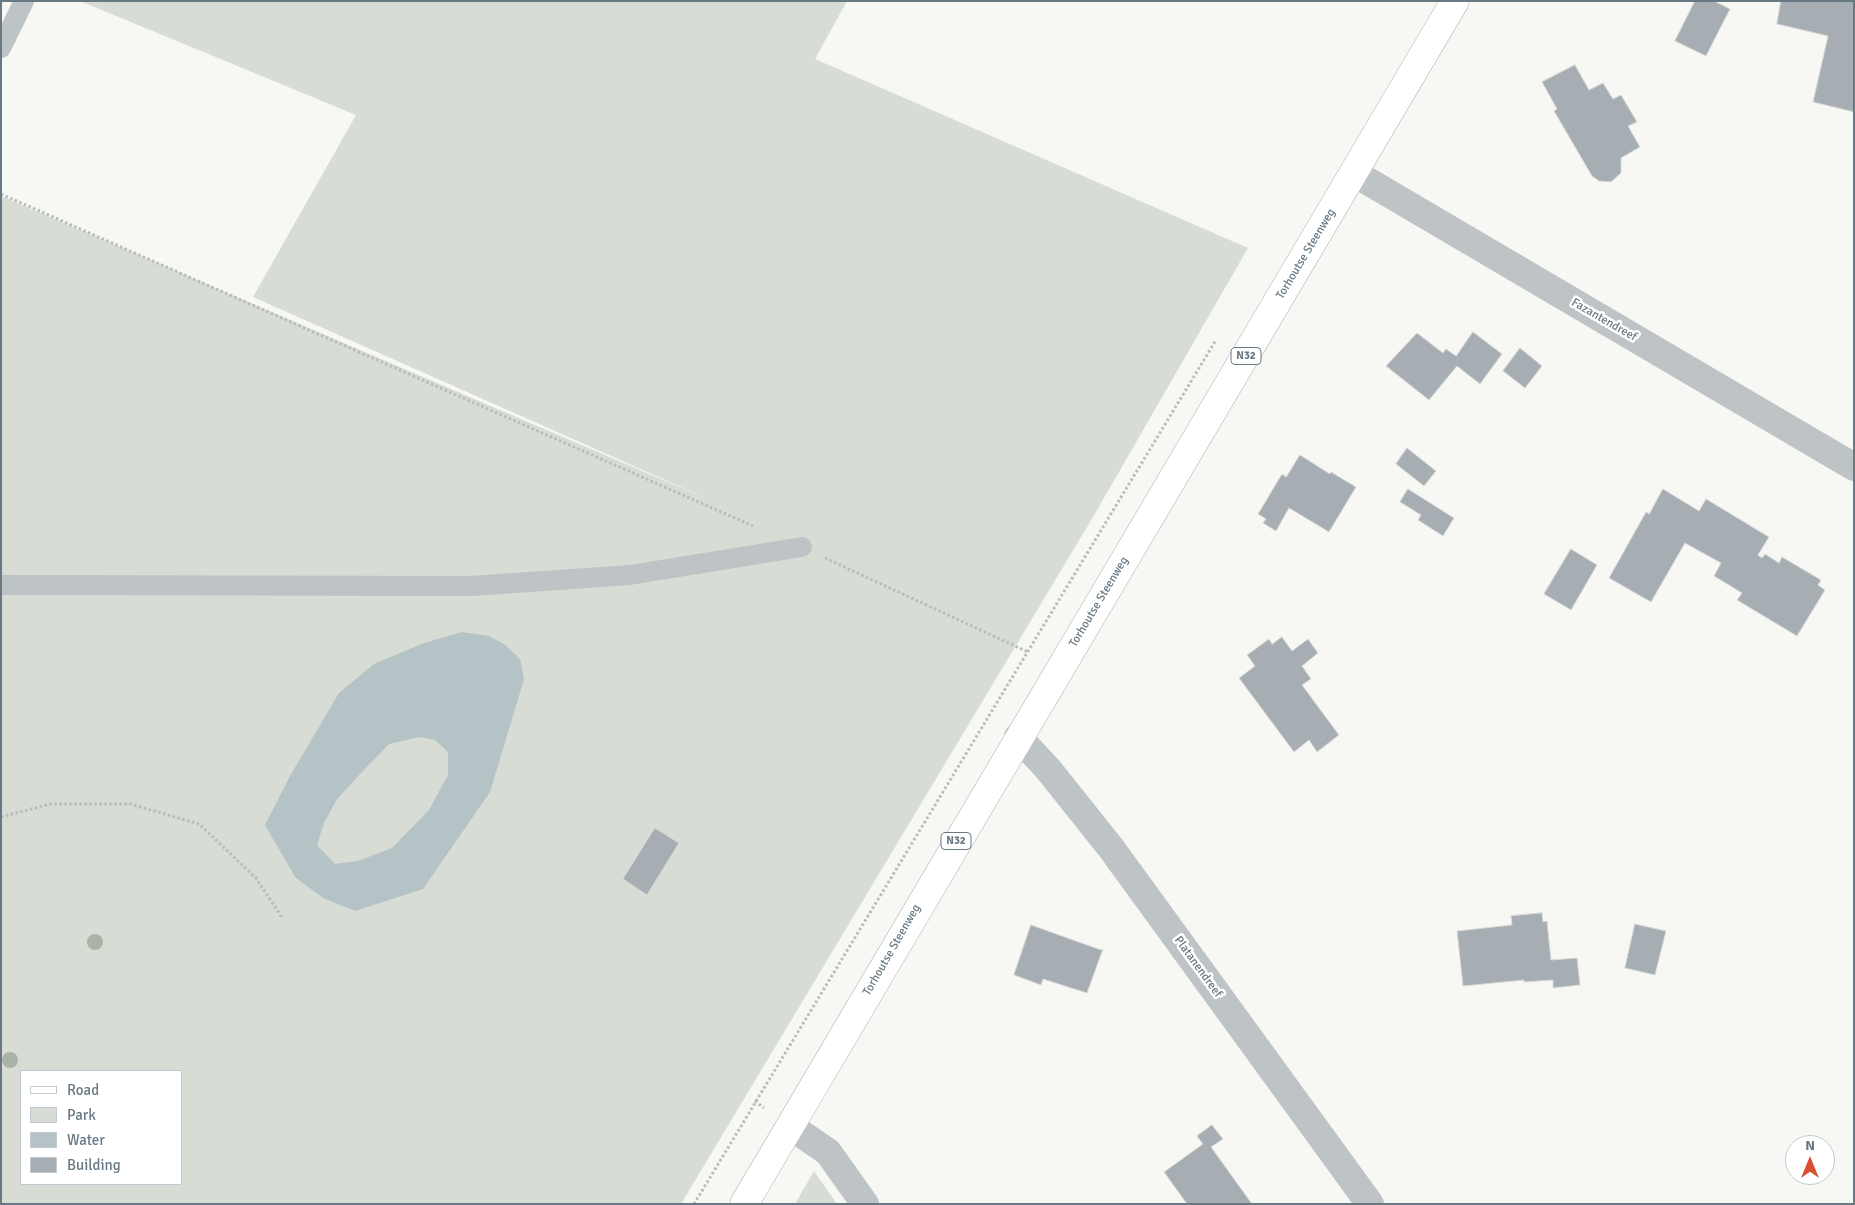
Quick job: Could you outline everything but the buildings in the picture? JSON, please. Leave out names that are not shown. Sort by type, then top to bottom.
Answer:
[{"type":"main road","name":"Torhoutse Steenweg","points":[[744,1204],[1018,737],[1455,1]]},
{"type":"street","name":"Fazantendreef","points":[[1354,174],[1854,467]]},
{"type":"street","name":"Platanendreef","points":[[1018,737],[1048,769],[1111,848],[1370,1204]]},
{"type":"street","points":[[790,1126],[828,1152],[865,1204]]},
{"type":"lane","points":[[1,48],[24,1]]},
{"type":"lane","points":[[1,585],[471,586],[630,576],[802,547]]},
{"type":"path","points":[[1,194],[756,527]]},
{"type":"path","points":[[694,1204],[1218,336]]},
{"type":"path","points":[[802,547],[1028,652],[1059,670]]},
{"type":"path","points":[[1,817],[50,804],[130,804],[199,824],[256,878],[283,919]]},
{"type":"green space","points":[[80,1],[847,1],[815,59],[1248,248],[1093,517],[681,1204],[1,1204],[1,196],[717,503],[253,297],[356,115]]},
{"type":"green space","points":[[814,1171],[837,1204],[795,1204]]},
{"type":"water","points":[[462,632],[489,636],[504,644],[520,659],[524,679],[490,792],[423,889],[355,911],[323,898],[295,877],[265,825],[290,776],[339,693],[374,664],[424,643]],"holes":[[[419,737],[435,740],[448,752],[448,775],[429,810],[392,848],[358,861],[335,864],[317,845],[324,823],[337,799],[389,744]]]}]
